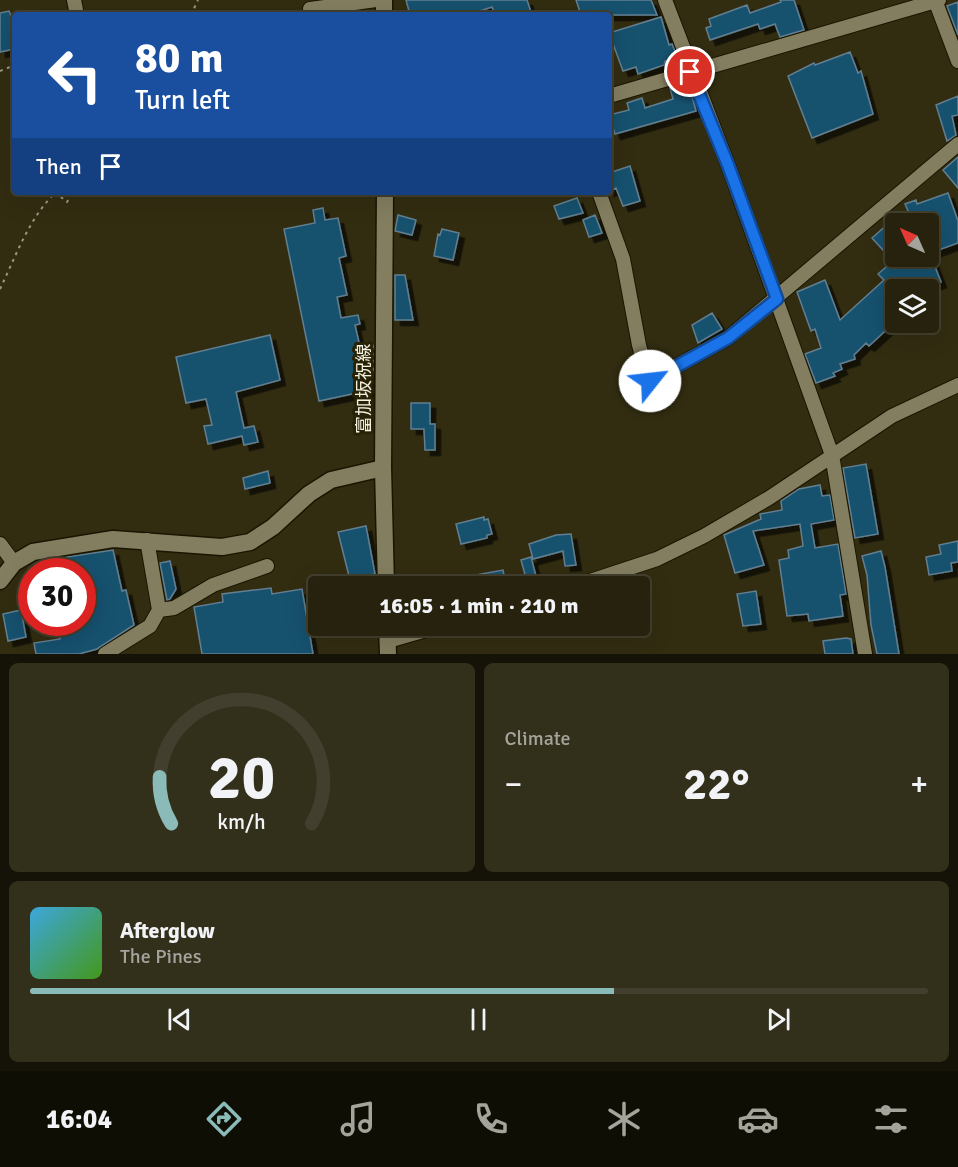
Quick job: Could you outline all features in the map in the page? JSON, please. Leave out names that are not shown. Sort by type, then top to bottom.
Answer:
[{"type":"street","points":[[311,12],[376,0]]},
{"type":"street","points":[[664,0],[728,165],[832,455],[865,654]]},
{"type":"street","points":[[612,95],[936,0],[958,61]]},
{"type":"street","points":[[600,195],[623,259],[639,345],[650,381],[728,338],[958,144]]},
{"type":"street","name":"富加坂祝線","points":[[385,195],[383,468],[386,576]]},
{"type":"street","points":[[605,576],[657,559],[704,536],[769,498],[892,416],[958,385]]},
{"type":"street","points":[[0,581],[14,563],[33,552],[112,538],[222,547],[250,542],[273,527],[309,494],[331,480],[383,468]]},
{"type":"street","points":[[105,654],[150,626],[159,610],[147,540]]},
{"type":"street","points":[[0,544],[14,563]]},
{"type":"street","points":[[159,610],[174,608],[213,585],[267,566]]},
{"type":"street","points":[[388,640],[403,636]]},
{"type":"path","points":[[0,289],[19,248],[47,200],[53,195]]},
{"type":"path","points":[[58,195],[67,202],[71,195]]},
{"type":"building","points":[[406,0],[527,0],[531,12],[494,12],[492,7],[477,12],[409,12]]},
{"type":"building","points":[[576,0],[651,0],[657,15],[612,15],[612,12],[580,12]]},
{"type":"building","points":[[780,0],[794,0],[804,30],[780,37],[775,24],[760,29],[758,24],[710,40],[706,28],[711,26],[709,19],[747,5],[750,13],[781,2]]},
{"type":"building","points":[[958,2],[958,35],[947,6]]},
{"type":"building","points":[[9,11],[12,18],[12,50],[0,52],[0,13]]},
{"type":"building","points":[[661,17],[669,45],[672,44],[677,56],[665,61],[664,65],[638,74],[636,67],[623,71],[612,41],[612,32]]},
{"type":"building","points":[[850,52],[858,73],[861,71],[873,114],[812,138],[788,76],[814,63],[815,65]]},
{"type":"building","points":[[684,84],[687,95],[692,96],[696,111],[615,134],[612,114],[629,110],[627,103],[642,98],[645,108],[673,99],[670,88]]},
{"type":"building","points":[[958,96],[958,115],[952,116],[956,135],[947,141],[936,105]]},
{"type":"building","points":[[958,157],[958,188],[943,170]]},
{"type":"building","points":[[630,166],[640,201],[623,206],[616,188],[612,190],[612,172]]},
{"type":"building","points":[[948,193],[958,221],[958,243],[939,250],[939,213],[903,213],[908,211],[905,204],[916,200],[917,204]]},
{"type":"building","points":[[577,198],[583,213],[559,219],[554,206]]},
{"type":"building","points":[[323,208],[325,220],[338,218],[346,256],[339,258],[347,295],[337,297],[341,318],[358,315],[360,324],[355,325],[360,347],[373,345],[373,377],[369,377],[371,390],[319,401],[284,229],[315,223],[313,210]]},
{"type":"building","points":[[398,215],[416,220],[412,235],[395,231]]},
{"type":"building","points":[[595,215],[602,233],[589,237],[583,220]]},
{"type":"building","points":[[885,226],[885,252],[872,238]]},
{"type":"building","points":[[442,229],[459,233],[453,260],[434,256],[438,234],[440,235]]},
{"type":"building","points":[[886,267],[935,267],[941,282],[939,283],[939,279],[885,279],[885,331],[869,346],[866,343],[854,355],[855,359],[840,364],[842,369],[833,373],[835,376],[816,383],[805,354],[821,348],[815,329],[811,331],[797,292],[825,280],[840,320],[884,280],[878,274]]},
{"type":"building","points":[[395,275],[405,275],[413,320],[395,320]]},
{"type":"building","points":[[712,313],[722,329],[698,343],[692,325]]},
{"type":"building","points":[[270,335],[280,380],[236,392],[244,428],[254,426],[258,442],[244,445],[242,436],[208,444],[204,426],[212,425],[206,399],[186,403],[176,357]]},
{"type":"building","points":[[411,403],[430,403],[430,424],[435,424],[435,450],[425,450],[424,429],[411,429]]},
{"type":"building","points":[[866,464],[878,534],[855,538],[843,468]]},
{"type":"building","points":[[268,471],[270,483],[245,489],[243,478]]},
{"type":"building","points":[[820,485],[822,496],[830,495],[834,520],[811,524],[815,548],[838,544],[846,594],[840,595],[843,616],[809,621],[808,614],[787,616],[779,560],[789,558],[788,550],[803,546],[800,524],[753,531],[764,565],[735,573],[724,535],[761,519],[760,514],[782,510],[781,501],[799,489]]},
{"type":"building","points":[[484,517],[484,520],[488,519],[492,534],[487,535],[487,538],[461,544],[456,524]]},
{"type":"building","points":[[366,526],[375,574],[349,576],[338,532]]},
{"type":"building","points":[[571,534],[576,565],[565,566],[563,551],[533,559],[529,544],[556,535]]},
{"type":"building","points":[[958,541],[958,562],[951,563],[952,571],[929,575],[926,557],[941,554],[939,545]]},
{"type":"building","points":[[113,550],[122,591],[126,590],[134,625],[97,649],[79,654],[36,654],[34,643],[60,639],[59,636],[96,636],[96,558],[60,558]]},
{"type":"building","points":[[881,551],[899,654],[877,654],[871,625],[867,575],[862,556]]},
{"type":"building","points":[[531,557],[536,576],[525,576],[521,560]]},
{"type":"building","points":[[170,561],[176,589],[167,600],[160,563]]},
{"type":"building","points":[[503,570],[504,576],[470,576]]},
{"type":"building","points":[[271,588],[272,594],[302,589],[308,636],[310,636],[313,654],[202,654],[194,607],[223,602],[222,594]]},
{"type":"building","points":[[756,591],[761,624],[743,626],[737,594]]},
{"type":"building","points":[[18,611],[18,636],[26,637],[8,641],[3,614]]},
{"type":"building","points":[[851,639],[853,654],[825,654],[823,641]]},
{"type":"route","points":[[650,381],[728,338],[777,299],[728,165],[690,72]]}]
